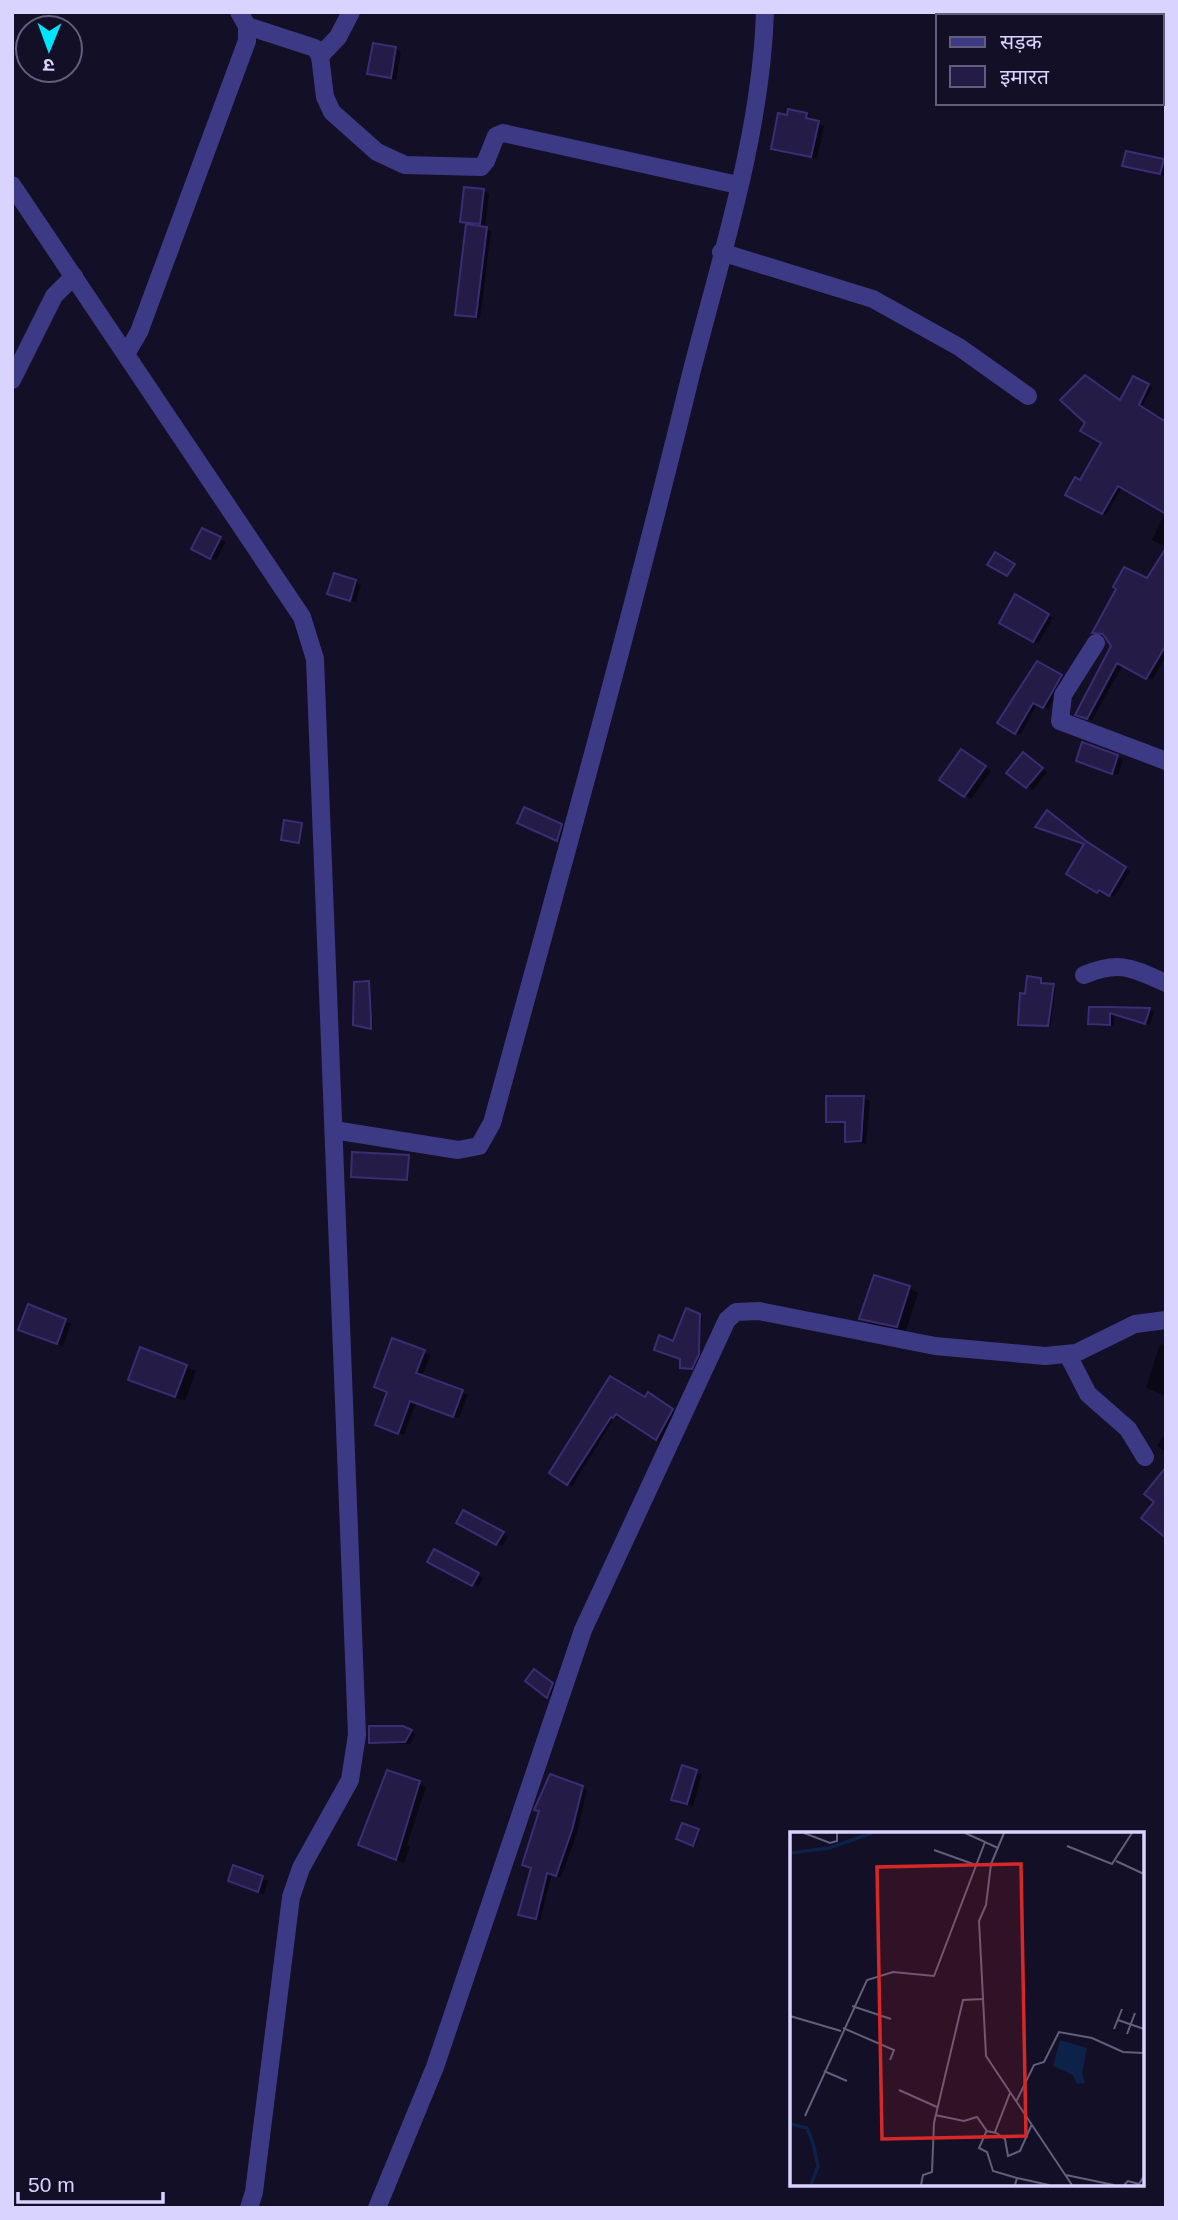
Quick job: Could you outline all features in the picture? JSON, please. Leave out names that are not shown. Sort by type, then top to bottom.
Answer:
[{"type":"street","points":[[320,55],[338,37],[351,12]]},
{"type":"street","points":[[334,1130],[457,1150],[479,1146],[492,1123],[643,570],[738,185],[759,81],[765,12]]},
{"type":"street","points":[[243,19],[309,46],[320,55],[325,97],[332,112],[377,152],[394,162],[481,167],[496,136],[503,133],[738,185]]},
{"type":"street","points":[[126,354],[139,332],[247,41],[243,19]]},
{"type":"street","points":[[12,185],[71,279],[126,354],[302,617],[311,640],[316,672],[357,1735],[355,1763],[350,1780],[301,1868],[292,1897],[249,2208]]},
{"type":"street","points":[[721,252],[873,299],[958,347],[1028,396]]},
{"type":"street","points":[[12,380],[54,296],[71,279]]},
{"type":"street","points":[[1096,643],[1063,695],[1060,721],[1166,761]]},
{"type":"street","points":[[1084,975],[1101,968],[1121,965],[1166,983]]},
{"type":"street","points":[[377,2208],[437,2062],[583,1630],[727,1320],[736,1312],[747,1310],[935,1346],[1068,1355],[1135,1324],[1166,1320]]},
{"type":"street","points":[[1068,1355],[1088,1394],[1128,1429],[1145,1457]]},
{"type":"building","points":[[373,43],[396,47],[391,78],[367,74]]},
{"type":"building","points":[[788,109],[807,113],[806,118],[819,121],[811,157],[771,149],[778,113],[787,115]]},
{"type":"building","points":[[1126,151],[1164,159],[1160,174],[1122,166]]},
{"type":"building","points":[[464,187],[484,189],[480,224],[460,222]]},
{"type":"building","points":[[466,224],[487,227],[476,317],[455,315]]},
{"type":"building","points":[[1085,375],[1120,400],[1133,376],[1149,384],[1139,405],[1166,422],[1166,514],[1118,486],[1102,514],[1065,495],[1075,477],[1080,480],[1101,443],[1080,431],[1085,423],[1060,400]]},
{"type":"building","points":[[202,528],[221,537],[210,559],[191,549]]},
{"type":"building","points":[[1166,548],[1166,645],[1146,679],[1117,663],[1087,719],[1075,715],[1111,646],[1103,634],[1092,633],[1116,589],[1113,587],[1124,567],[1147,578]]},
{"type":"building","points":[[995,552],[1015,564],[1007,576],[987,565]]},
{"type":"building","points":[[334,573],[356,580],[350,601],[327,594]]},
{"type":"building","points":[[1015,594],[1049,614],[1033,642],[999,623]]},
{"type":"building","points":[[1037,661],[1062,675],[1043,708],[1033,703],[1015,734],[997,723]]},
{"type":"building","points":[[1082,742],[1118,755],[1112,774],[1076,761]]},
{"type":"building","points":[[961,749],[986,766],[964,797],[939,780]]},
{"type":"building","points":[[1023,752],[1043,768],[1026,788],[1006,773]]},
{"type":"building","points":[[524,807],[562,824],[557,841],[517,823]]},
{"type":"building","points":[[1047,810],[1086,841],[1126,867],[1109,896],[1099,890],[1097,893],[1066,874],[1084,844],[1035,827]]},
{"type":"building","points":[[284,820],[302,823],[299,843],[281,840]]},
{"type":"building","points":[[1027,976],[1041,978],[1041,983],[1054,984],[1048,1026],[1018,1025],[1020,993],[1025,994]]},
{"type":"building","points":[[369,981],[371,1029],[353,1025],[354,982]]},
{"type":"building","points":[[1089,1007],[1150,1008],[1145,1024],[1110,1013],[1110,1025],[1088,1024]]},
{"type":"building","points":[[826,1096],[864,1096],[861,1141],[845,1142],[845,1122],[826,1122]]},
{"type":"building","points":[[352,1152],[409,1155],[407,1180],[351,1177]]},
{"type":"building","points":[[874,1275],[910,1286],[897,1327],[859,1319]]},
{"type":"building","points":[[28,1304],[66,1319],[57,1344],[18,1330]]},
{"type":"building","points":[[686,1308],[700,1314],[699,1354],[692,1369],[680,1368],[680,1359],[654,1350],[659,1335],[673,1341]]},
{"type":"building","points":[[392,1338],[425,1350],[416,1373],[463,1390],[453,1417],[410,1401],[398,1434],[375,1425],[387,1392],[374,1387]]},
{"type":"building","points":[[140,1347],[187,1365],[175,1397],[128,1380]]},
{"type":"building","points":[[610,1376],[645,1397],[648,1392],[673,1409],[656,1440],[616,1414],[611,1417],[567,1485],[549,1473]]},
{"type":"building","points":[[1166,1467],[1166,1538],[1141,1518],[1154,1502],[1144,1494]]},
{"type":"building","points":[[463,1510],[504,1532],[496,1545],[456,1523]]},
{"type":"building","points":[[434,1549],[479,1573],[472,1586],[427,1562]]},
{"type":"building","points":[[534,1669],[553,1683],[547,1698],[525,1681]]},
{"type":"building","points":[[369,1726],[403,1726],[412,1730],[405,1742],[369,1743]]},
{"type":"building","points":[[682,1765],[697,1770],[687,1804],[671,1800]]},
{"type":"building","points":[[387,1770],[420,1781],[396,1860],[358,1845]]},
{"type":"building","points":[[550,1774],[583,1786],[572,1830],[556,1876],[547,1873],[536,1919],[518,1915],[531,1868],[522,1865],[539,1811],[534,1810]]},
{"type":"building","points":[[682,1823],[699,1829],[693,1846],[676,1839]]},
{"type":"building","points":[[233,1865],[263,1876],[258,1892],[228,1881]]}]
